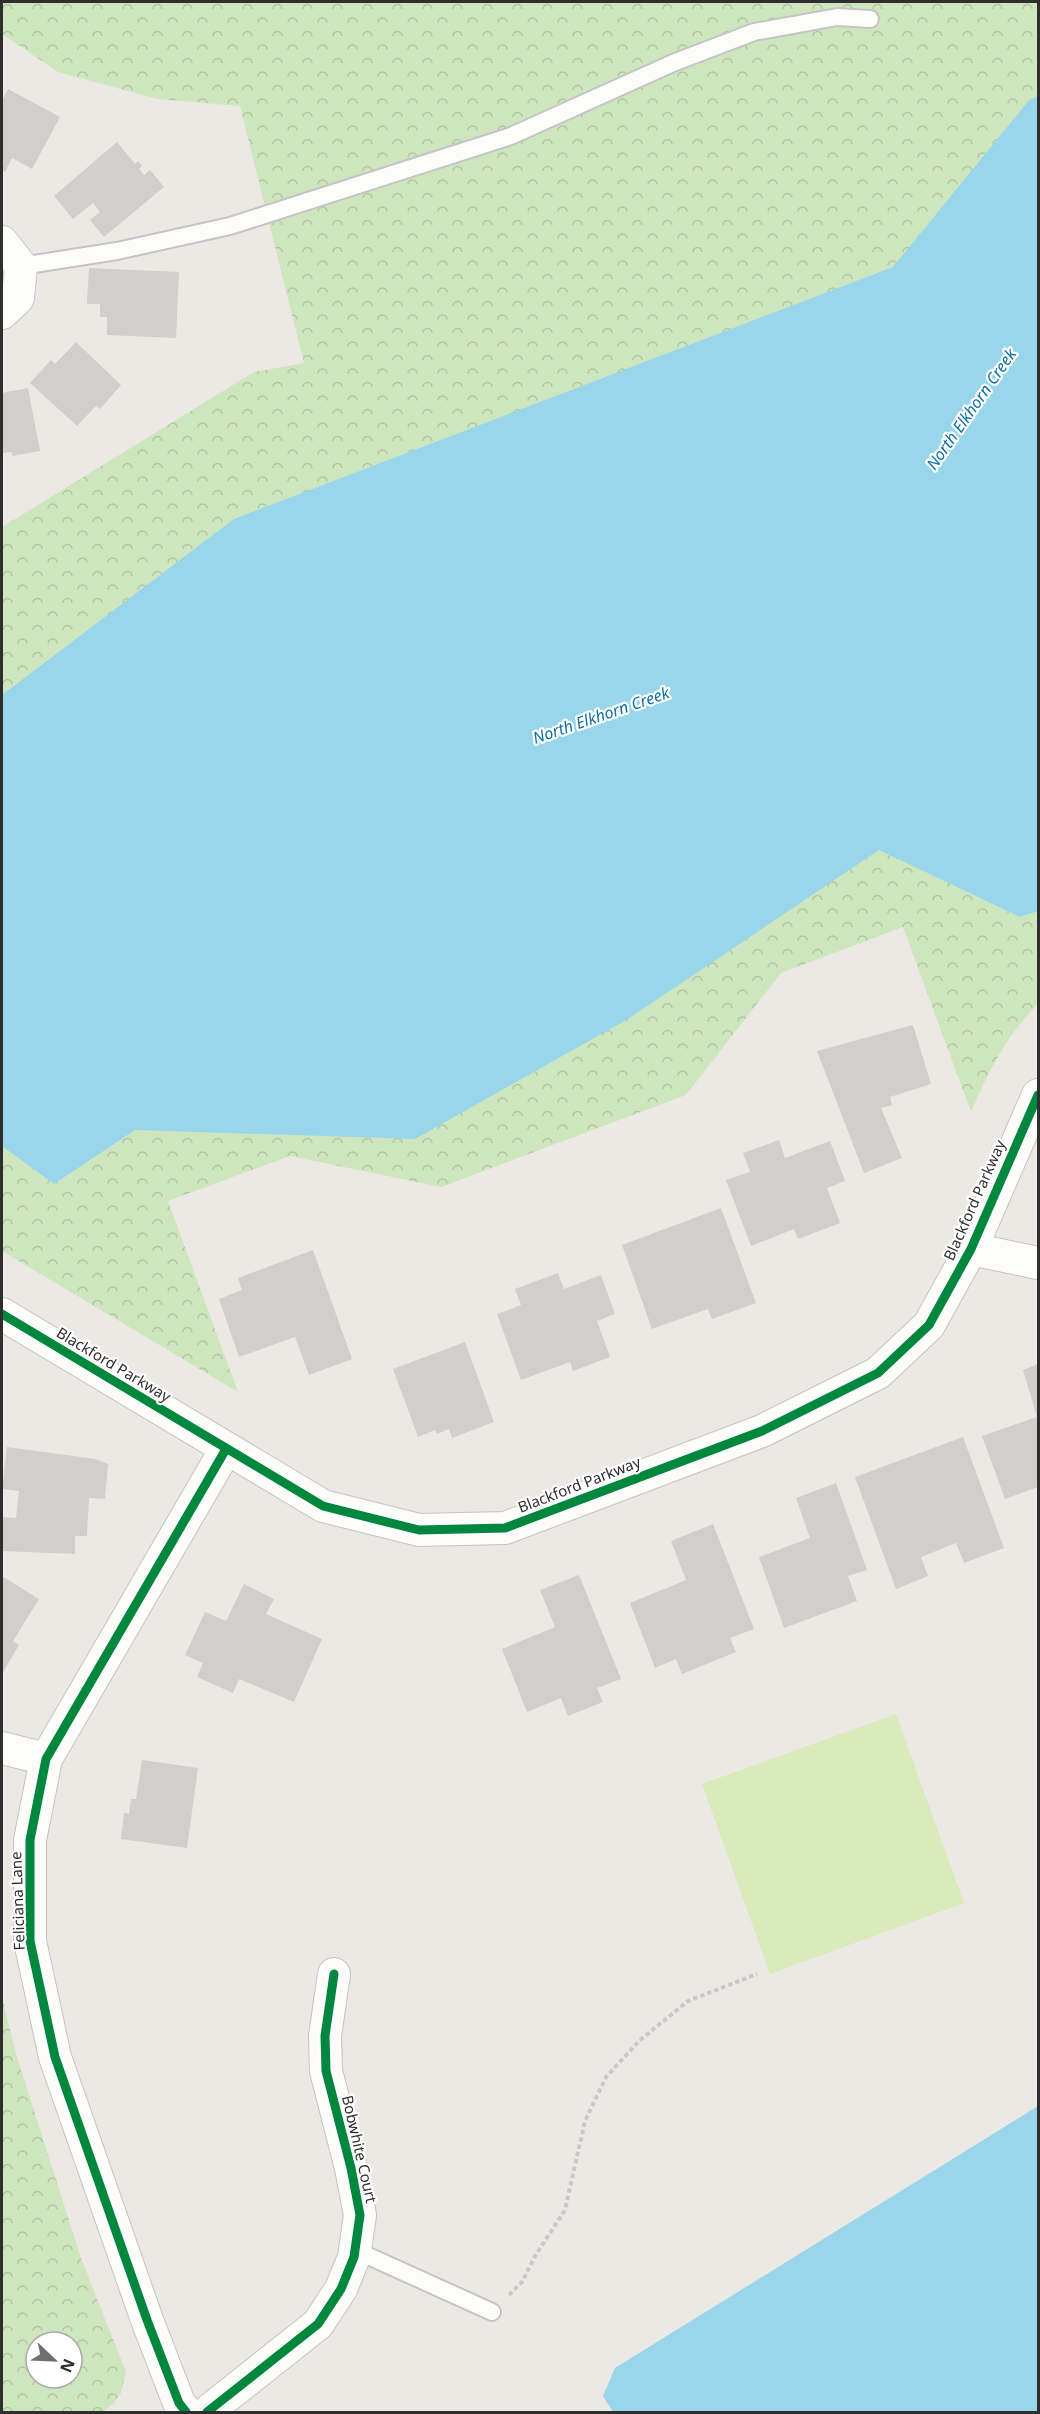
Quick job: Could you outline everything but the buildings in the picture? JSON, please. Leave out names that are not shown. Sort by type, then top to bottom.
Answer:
[{"type":"street","points":[[2,242],[21,266],[18,298],[2,312]]},
{"type":"street","name":"Blackford Parkway","points":[[2,1314],[323,1506],[419,1530],[505,1528],[762,1431],[878,1373],[929,1325],[971,1249],[1038,1095]]},
{"type":"street","points":[[971,1249],[1038,1263]]},
{"type":"street","name":"Feliciana Lane","points":[[184,2410],[147,2320],[54,2057],[30,1941],[30,1840],[46,1759],[226,1449]]},
{"type":"street","points":[[2,1748],[46,1759]]},
{"type":"street","name":"Bobwhite Court","points":[[184,2410],[318,2324],[341,2289],[354,2258],[360,2215],[351,2168],[326,2071],[326,2036],[334,1974]]},
{"type":"lane","points":[[21,266],[117,251],[230,226],[511,136],[673,63],[754,32],[837,17],[870,19]]},
{"type":"lane","points":[[355,2250],[492,2312]]},
{"type":"path","points":[[492,2312],[522,2282],[535,2256],[565,2210],[585,2121],[606,2077],[639,2041],[688,2001],[757,1974]]},
{"type":"green space","points":[[2,2],[1038,2],[1038,1004],[1017,1028],[999,1055],[971,1112],[903,927],[781,973],[686,1095],[441,1187],[290,1156],[168,1201],[238,1392],[2,1251],[2,527],[254,372],[304,363],[240,106],[157,99],[58,72],[2,34]]},
{"type":"green space","points":[[896,1714],[964,1903],[770,1974],[702,1784]]},
{"type":"green space","points":[[2,1997],[16,2054],[81,2258],[126,2372],[121,2393],[113,2404],[102,2412],[2,2412]]},
{"type":"water","name":"North Elkhorn Creek","points":[[1038,97],[1038,911],[1020,917],[879,850],[628,1019],[415,1139],[135,1130],[54,1184],[2,1146],[2,695],[234,519],[893,267],[1030,99]]},
{"type":"water","points":[[1038,2106],[1038,2412],[613,2412],[603,2396],[615,2368]]},
{"type":"cycle path","points":[[2,1314],[323,1506],[419,1530],[505,1528],[762,1431],[878,1373],[929,1325],[971,1249],[1038,1095]]},
{"type":"cycle path","points":[[186,2412],[179,2403],[147,2320],[55,2057],[30,1941],[30,1840],[46,1759],[226,1449]]},
{"type":"cycle path","points":[[207,2412],[318,2324],[341,2289],[354,2257],[360,2215],[351,2168],[326,2071],[325,2036],[334,1974]]}]
